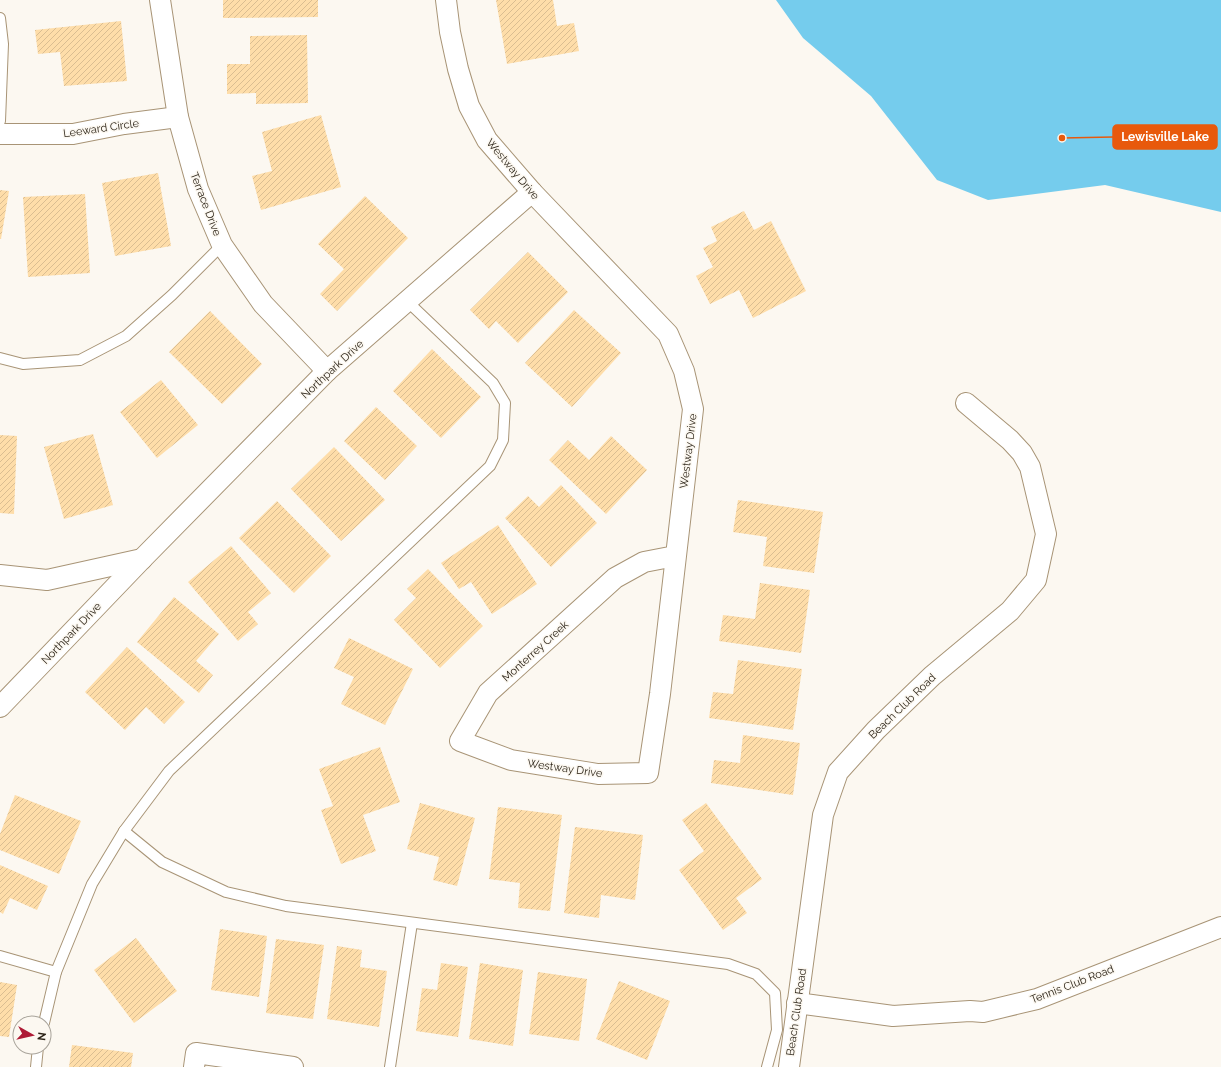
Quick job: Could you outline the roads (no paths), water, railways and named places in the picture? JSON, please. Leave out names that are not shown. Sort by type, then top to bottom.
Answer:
[{"type":"street","name":"Terrace Drive","points":[[160,0],[178,117],[198,189],[222,245],[263,304],[327,371]]},
{"type":"street","name":"Westway Drive","points":[[446,0],[450,32],[458,69],[469,106],[487,140],[532,192],[668,334],[684,370],[693,409],[660,694],[648,773],[598,774],[512,760]]},
{"type":"street","name":"Leeward Circle","points":[[0,134],[73,134],[124,124],[178,117]]},
{"type":"street","name":"Northpark Drive","points":[[0,707],[142,559],[327,371],[532,192]]},
{"type":"street","name":"Beach Club Road","points":[[789,1067],[823,815],[838,772],[876,730],[927,681],[1010,612],[1036,580],[1046,534],[1030,467],[1022,453],[1010,440],[966,403]]},
{"type":"street","name":"Monterrey Creek","points":[[512,760],[460,741],[488,693],[616,578],[644,562],[675,556]]},
{"type":"street","points":[[0,575],[47,580],[142,559]]},
{"type":"street","name":"Tennis Club Road","points":[[797,1003],[893,1016],[970,1011],[983,1012],[1037,999],[1221,927]]},
{"type":"street","points":[[195,1060],[293,1067]]},
{"type":"lane","points":[[0,18],[3,44],[0,121]]},
{"type":"lane","points":[[0,358],[23,364],[80,360],[126,336],[172,295],[222,245]]},
{"type":"lane","points":[[46,1015],[56,972],[92,884],[124,831],[170,771],[490,466],[503,440],[505,403],[493,383],[407,301]]},
{"type":"lane","points":[[124,831],[162,862],[226,892],[286,906],[728,964],[756,974],[775,993],[777,1030],[767,1067]]},
{"type":"lane","points":[[390,1067],[412,923]]},
{"type":"lane","points":[[0,956],[56,972]]},
{"type":"lane","points":[[36,1067],[37,1055]]},
{"type":"water","points":[[776,0],[1221,0],[1221,212],[1105,185],[988,200],[937,180],[871,96],[803,38]]},
{"type":"place","name":"Lewisville Lake","points":[[1062,138]]}]
